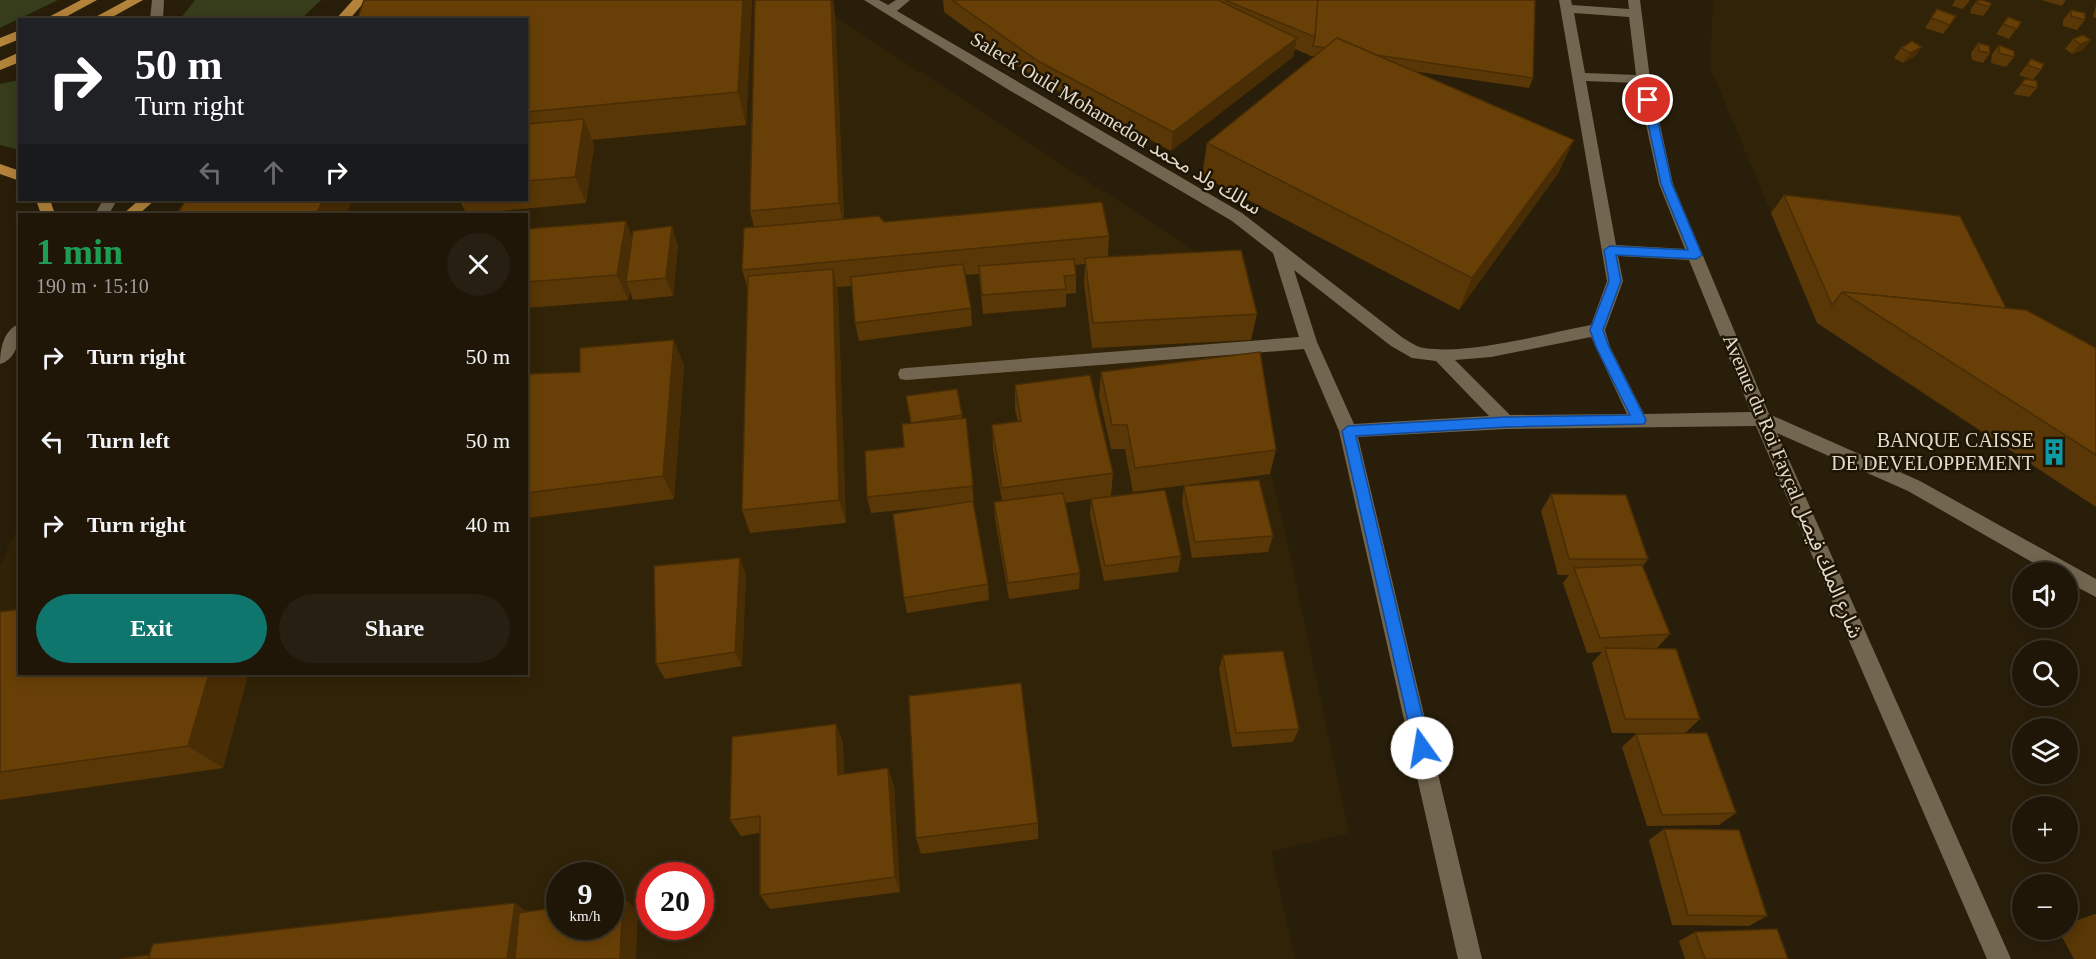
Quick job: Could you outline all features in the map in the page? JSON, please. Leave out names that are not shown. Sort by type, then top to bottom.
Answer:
[{"type":"highway","points":[[53,18],[91,0]]},
{"type":"highway","points":[[100,18],[137,0]]},
{"type":"highway","points":[[343,18],[360,0]]},
{"type":"highway","points":[[0,44],[18,35]]},
{"type":"highway","points":[[0,66],[18,57]]},
{"type":"highway","points":[[0,169],[18,175]]},
{"type":"highway","points":[[131,213],[147,201]]},
{"type":"street","points":[[156,18],[158,0]]},
{"type":"street","name":"Saleck Ould Mohamedou سالك ولد محمد","points":[[870,0],[1219,206],[1280,250],[1396,342],[1418,354],[1440,355],[1491,351],[1597,330]]},
{"type":"street","points":[[889,11],[904,0]]},
{"type":"street","points":[[1635,6],[1566,4],[1615,281],[1597,330],[1602,347],[1639,420]]},
{"type":"street","name":"Avenue du Roi Fayçal شارع الملك فيصل","points":[[1635,6],[1643,79],[1666,184],[1762,419],[1999,959]]},
{"type":"street","points":[[1579,77],[1643,79]]},
{"type":"street","points":[[1280,250],[1309,342],[1348,431],[1470,959]]},
{"type":"street","points":[[1610,250],[1696,255]]},
{"type":"street","points":[[7,356],[18,334]]},
{"type":"street","points":[[906,374],[1309,342]]},
{"type":"street","points":[[1440,355],[1506,422]]},
{"type":"street","points":[[1348,431],[1506,422],[1762,419],[1914,486],[2096,589]]},
{"type":"shaded area","points":[[433,0],[810,0],[1221,268],[1283,522],[1349,833],[1271,852],[1295,959],[0,959],[0,566],[18,526],[18,675],[528,675],[528,213],[228,213],[240,201],[528,201],[528,18],[517,18]]},
{"type":"shaded area","points":[[1713,0],[2096,0],[2096,504],[1817,323],[1710,67]]},
{"type":"green space","points":[[0,0],[58,0],[18,18],[0,28]]},
{"type":"green space","points":[[195,0],[321,0],[302,18],[181,18]]},
{"type":"green space","points":[[18,80],[18,150],[0,145],[0,84]]},
{"type":"building","points":[[364,0],[743,0],[738,92],[528,112],[528,18],[358,18]]},
{"type":"building","points":[[755,0],[831,0],[839,203],[750,211]]},
{"type":"building","points":[[952,0],[1218,0],[1297,38],[1173,132],[1038,61]]},
{"type":"building","points":[[1225,0],[1318,0],[1315,37]]},
{"type":"building","points":[[1318,0],[1535,0],[1533,78],[1376,55],[1337,38],[1326,48],[1313,46]]},
{"type":"building","points":[[1978,0],[1991,3],[1990,7],[1977,3]]},
{"type":"building","points":[[1937,9],[1956,16],[1950,25],[1931,18]]},
{"type":"building","points":[[2071,10],[2085,13],[2085,20],[2071,16]]},
{"type":"building","points":[[2008,17],[2021,22],[2017,29],[2003,24]]},
{"type":"building","points":[[2083,35],[2091,40],[2080,44],[2073,39]]},
{"type":"building","points":[[1337,38],[1574,140],[1472,278],[1207,143]]},
{"type":"building","points":[[1912,41],[1922,47],[1910,53],[1901,48]]},
{"type":"building","points":[[1978,43],[1989,46],[1990,53],[1979,51]]},
{"type":"building","points":[[1999,45],[2014,51],[2014,57],[1999,53]]},
{"type":"building","points":[[2031,59],[2044,64],[2041,70],[2027,65]]},
{"type":"building","points":[[2025,79],[2037,81],[2037,88],[2021,84]]},
{"type":"building","points":[[584,119],[575,177],[528,181],[528,124]]},
{"type":"building","points":[[1784,195],[1960,216],[2006,308],[1842,292],[1832,305]]},
{"type":"building","points":[[185,201],[322,201],[316,213],[178,213]]},
{"type":"building","points":[[1102,202],[1109,236],[742,270],[744,228],[879,216],[884,222]]},
{"type":"building","points":[[626,221],[617,275],[528,282],[528,229]]},
{"type":"building","points":[[672,226],[666,278],[626,282],[633,231]]},
{"type":"building","points":[[1241,250],[1257,314],[1093,323],[1085,258]]},
{"type":"building","points":[[1074,259],[1076,275],[1064,276],[1066,289],[982,295],[979,266]]},
{"type":"building","points":[[963,264],[971,308],[855,323],[851,277]]},
{"type":"building","points":[[833,269],[839,500],[742,510],[748,276]]},
{"type":"building","points":[[1842,292],[2026,310],[2096,348],[2096,455]]},
{"type":"building","points":[[674,340],[663,476],[528,493],[529,374],[580,372],[580,348]]},
{"type":"building","points":[[1260,352],[1276,450],[1135,468],[1127,425],[1112,425],[1101,372]]},
{"type":"building","points":[[1090,375],[1113,473],[1002,488],[992,425],[1021,421],[1015,385]]},
{"type":"building","points":[[957,389],[962,415],[911,423],[906,396]]},
{"type":"building","points":[[966,418],[973,486],[867,497],[865,451],[904,447],[902,424]]},
{"type":"building","points":[[1259,480],[1273,536],[1195,542],[1184,486]]},
{"type":"building","points":[[1165,490],[1181,556],[1105,566],[1091,499]]},
{"type":"building","points":[[1063,493],[1080,573],[1008,583],[994,502]]},
{"type":"building","points":[[1551,494],[1626,495],[1648,559],[1569,559]]},
{"type":"building","points":[[973,501],[988,584],[904,598],[893,514]]},
{"type":"building","points":[[740,558],[735,652],[656,664],[654,566]]},
{"type":"building","points":[[1642,565],[1670,634],[1600,638],[1574,568]]},
{"type":"building","points":[[18,609],[18,675],[209,675],[188,746],[0,772],[0,612]]},
{"type":"building","points":[[1605,648],[1676,649],[1700,719],[1625,719]]},
{"type":"building","points":[[1283,651],[1299,729],[1236,733],[1223,655]]},
{"type":"building","points":[[1021,683],[1038,823],[916,838],[909,696]]},
{"type":"building","points":[[836,724],[838,775],[888,768],[895,877],[760,895],[760,816],[730,820],[732,737]]},
{"type":"building","points":[[1707,733],[1736,813],[1662,815],[1636,734]]},
{"type":"building","points":[[1664,829],[1739,830],[1767,916],[1688,915]]},
{"type":"building","points":[[515,903],[507,959],[148,959],[153,944]]},
{"type":"building","points":[[546,909],[546,940],[621,940],[620,959],[515,959],[519,913]]},
{"type":"building","points":[[1777,929],[1788,959],[1705,959],[1695,932]]},
{"type":"building","points":[[150,955],[148,959],[120,959]]},
{"type":"place","name":"BANQUE CAISSE DE DEVELOPPEMENT","points":[[2054,452]]},
{"type":"route","points":[[1422,748],[1348,431],[1506,422],[1639,420],[1602,347],[1597,330],[1615,281],[1610,250],[1696,255],[1666,184],[1648,100]]}]
